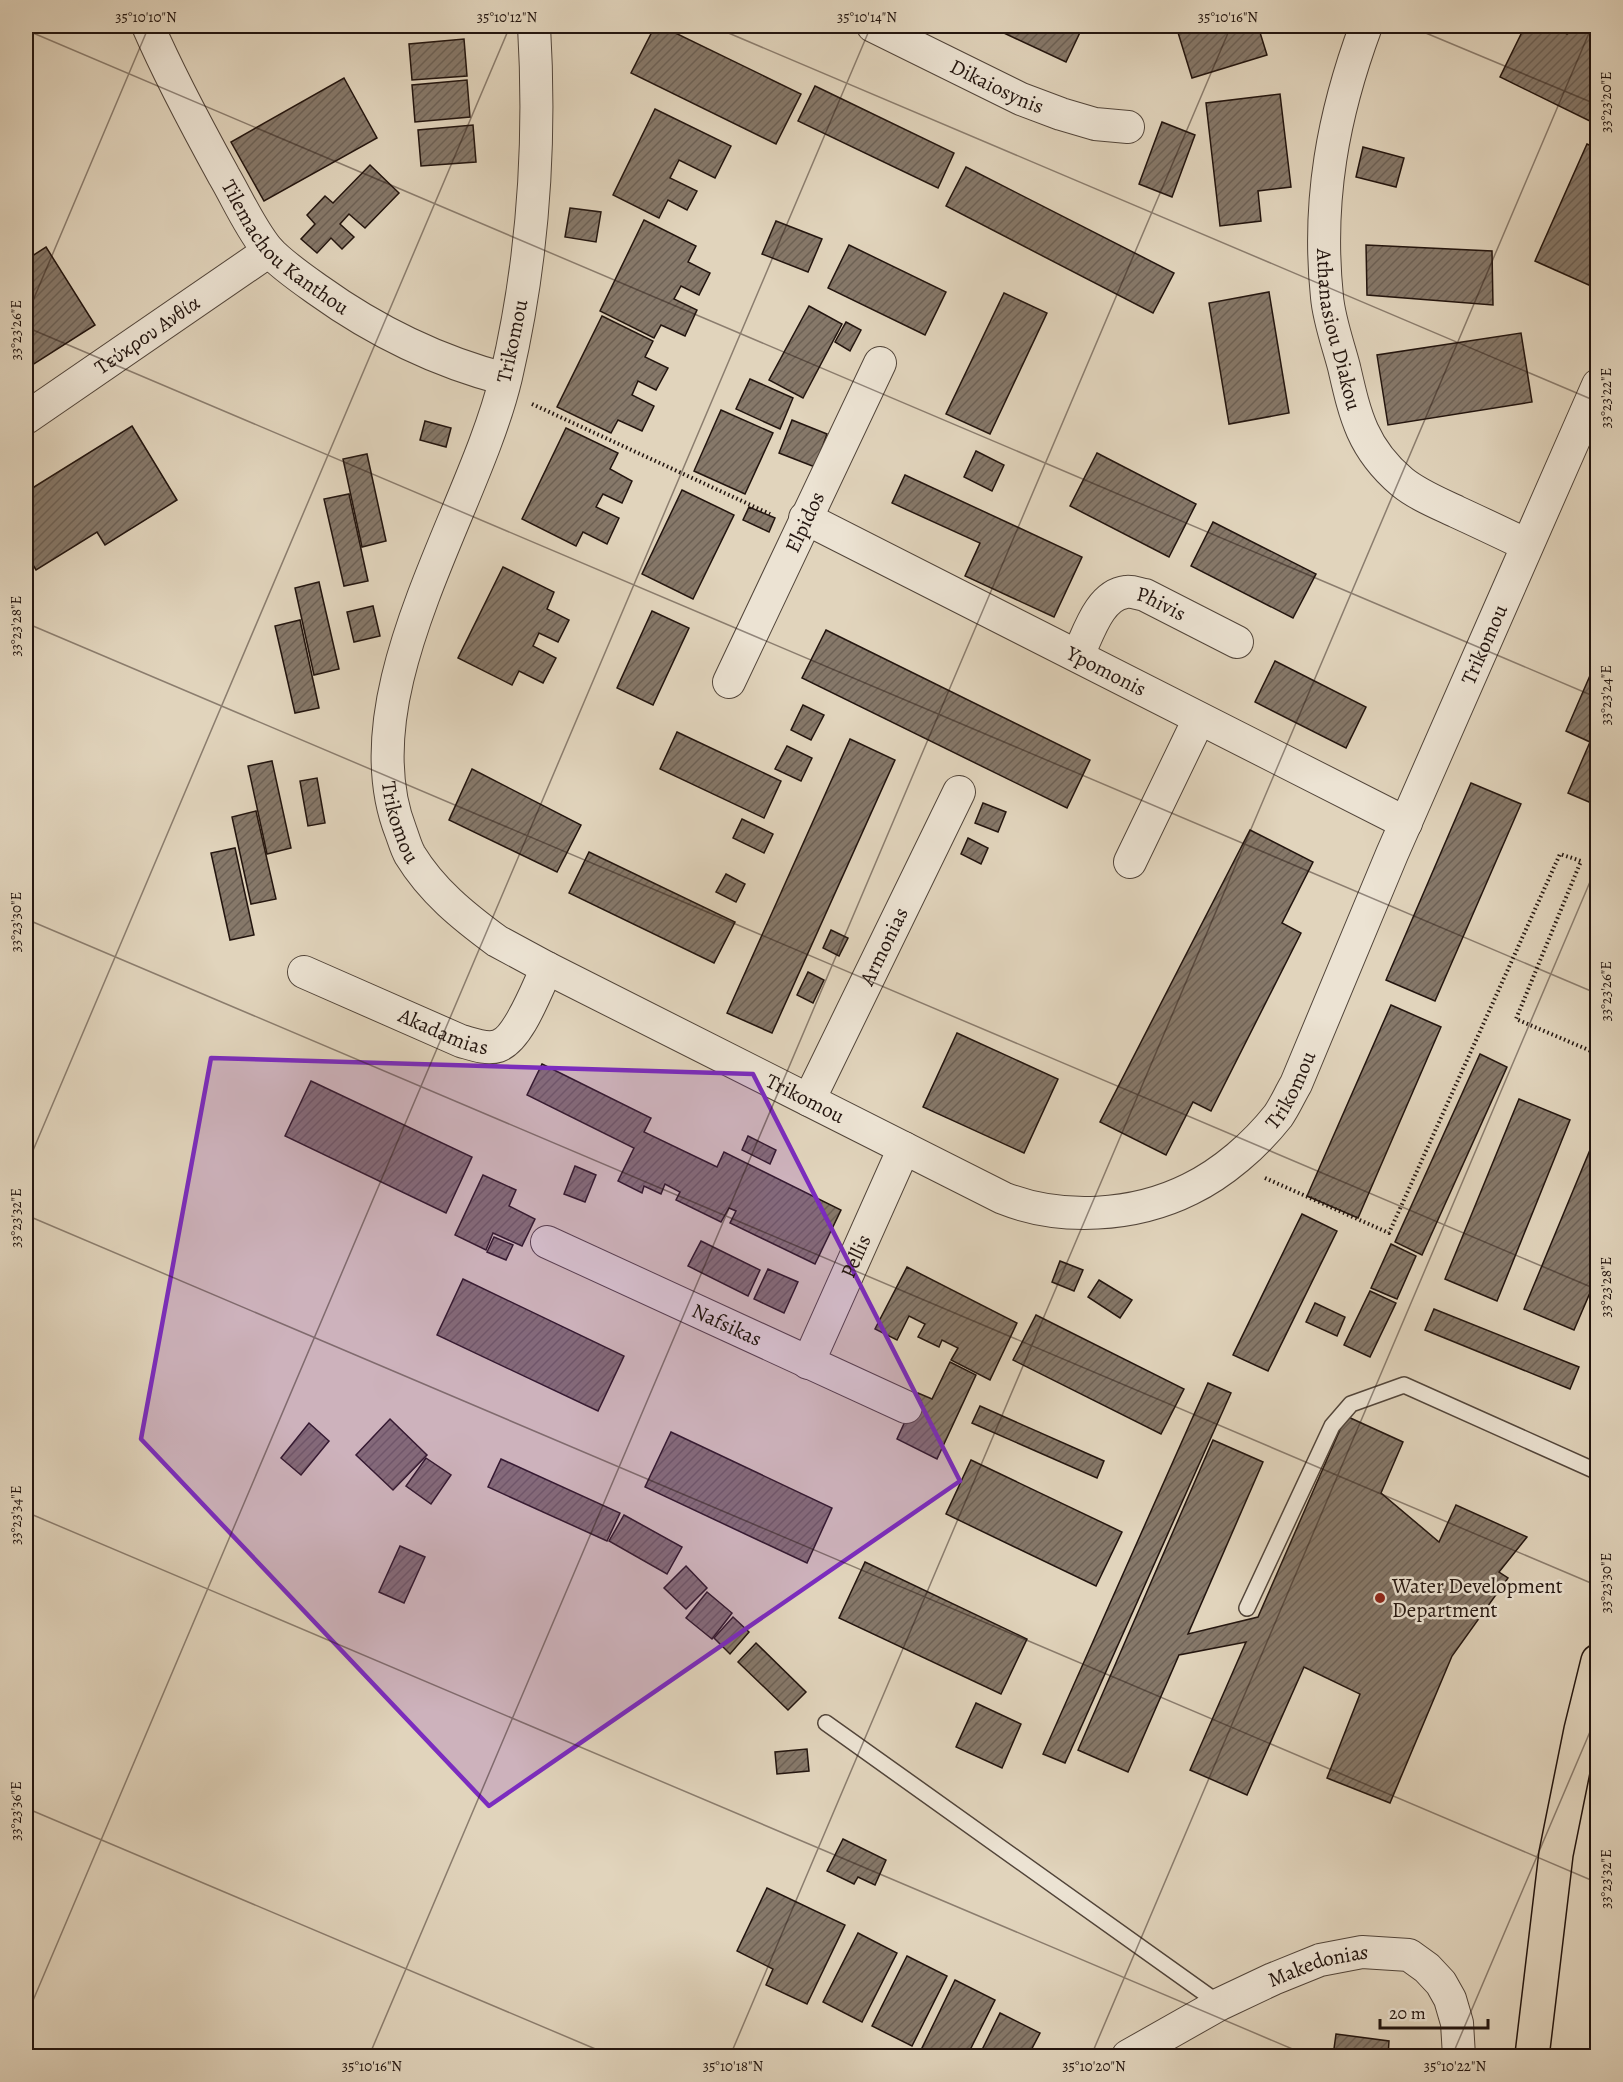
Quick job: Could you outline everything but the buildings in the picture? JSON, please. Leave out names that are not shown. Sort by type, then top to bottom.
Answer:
[{"type":"main road","points":[[1532,2056],[1557,1854],[1581,1730],[1598,1661]]},
{"type":"street","name":"Tilemachou Kanthou","points":[[148,26],[216,160],[251,225],[269,251],[339,306],[395,339],[468,369],[506,379]]},
{"type":"street","name":"Trikomou","points":[[534,26],[536,109],[534,204],[524,289],[506,379],[489,430],[416,616],[398,680],[387,743],[389,785],[395,816],[410,854],[434,889],[460,913],[497,941],[904,1148],[1020,1204],[1072,1212],[1123,1210],[1158,1202],[1191,1189],[1231,1163],[1279,1114],[1296,1084],[1406,824],[1598,385]]},
{"type":"street","name":"Dikaiosynis","points":[[873,26],[1021,99],[1095,124],[1128,127]]},
{"type":"street","name":"Athanasiou Diakou","points":[[1366,26],[1349,72],[1335,132],[1326,181],[1323,232],[1327,299],[1357,420],[1373,450],[1401,481],[1425,497],[1527,545]]},
{"type":"street","name":"Τεύκρου Ανθία","points":[[26,418],[269,251]]},
{"type":"street","name":"Elpidos","points":[[729,682],[880,363]]},
{"type":"street","name":"Ypomonis","points":[[803,523],[1078,655],[1406,824]]},
{"type":"street","name":"Phivis","points":[[1078,655],[1103,607],[1118,593],[1129,592],[1145,595],[1237,642]]},
{"type":"street","points":[[1130,862],[1199,719]]},
{"type":"street","name":"Armonias","points":[[809,1100],[959,792]]},
{"type":"street","name":"Akadamias","points":[[304,972],[461,1041],[480,1047],[496,1047],[508,1041],[517,1029],[547,968]]},
{"type":"street","name":"Pellis","points":[[808,1363],[904,1148]]},
{"type":"street","name":"Nafsikas","points":[[547,1242],[906,1407]]},
{"type":"street","name":"Makedonias","points":[[1128,2056],[1221,2004],[1320,1960],[1362,1952],[1409,1955],[1427,1968],[1441,1983],[1450,1999],[1457,2023],[1459,2056]]},
{"type":"lane","points":[[1247,1608],[1332,1426],[1351,1404],[1404,1385],[1598,1472]]},
{"type":"lane","points":[[826,1723],[1221,2004]]},
{"type":"path","points":[[506,379],[532,404],[803,523]]},
{"type":"path","points":[[1231,1163],[1389,1233],[1560,854],[1581,861],[1516,1019],[1598,1054]]},
{"type":"highlighted area","points":[[211,1058],[753,1074],[960,1481],[489,1806],[141,1439]]},
{"type":"place","name":"Water Development Department","points":[[1380,1598]]}]
